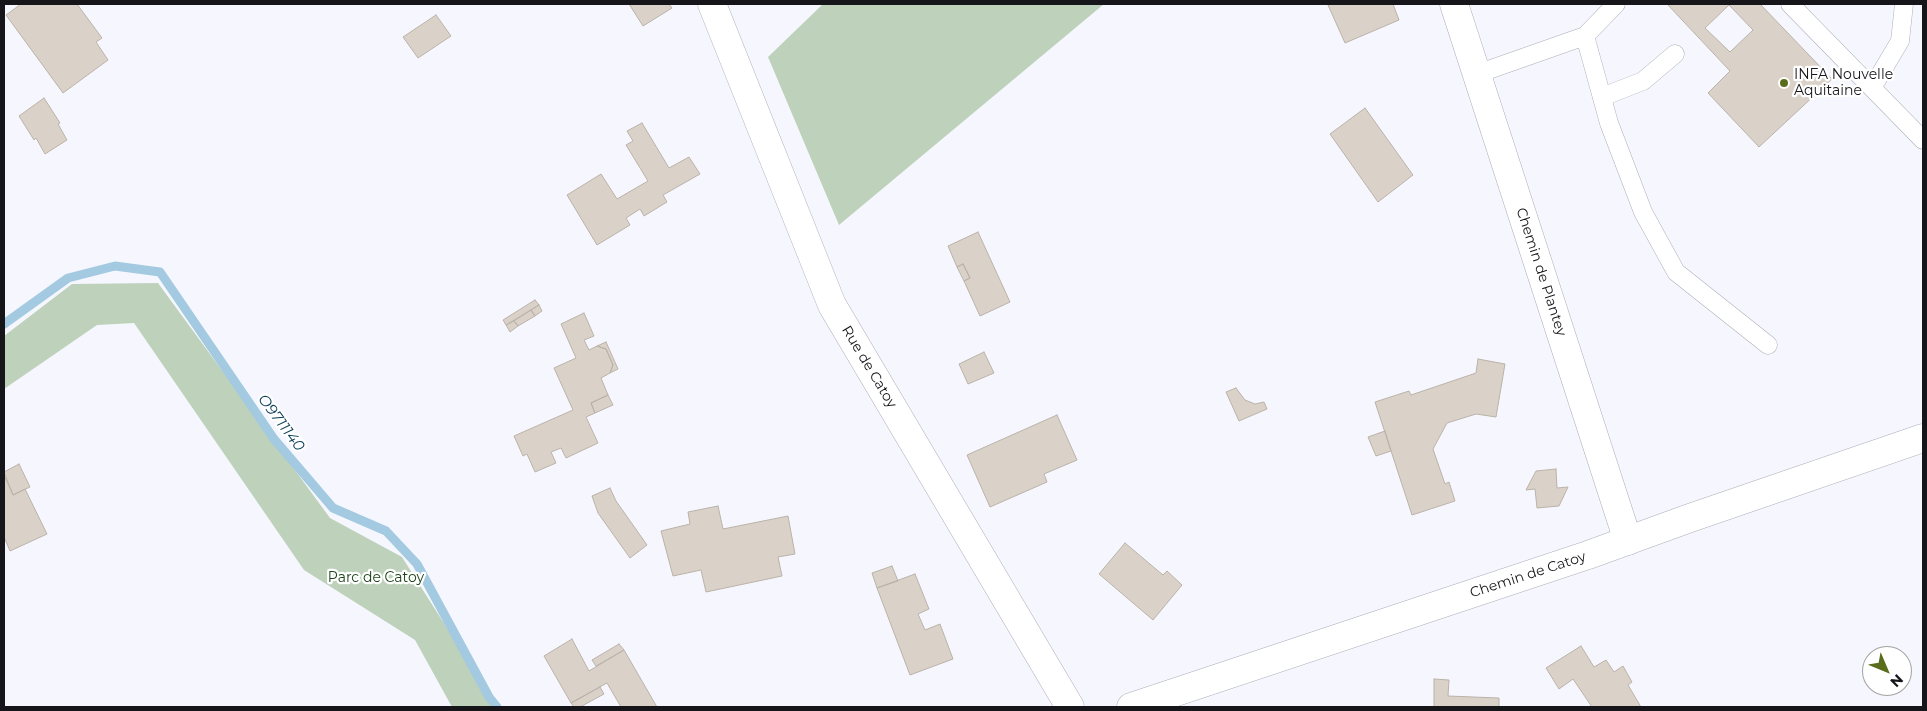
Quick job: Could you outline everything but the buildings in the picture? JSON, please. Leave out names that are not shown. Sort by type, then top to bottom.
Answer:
[{"type":"street","name":"Rue de Catoy","points":[[712,4],[832,305],[1070,707]]},
{"type":"street","name":"Chemin de Plantey","points":[[1454,4],[1628,541]]},
{"type":"street","name":"Chemin de Catoy","points":[[1131,707],[1628,541],[1923,438]]},
{"type":"lane","points":[[1477,74],[1585,36],[1616,4]]},
{"type":"lane","points":[[1790,4],[1923,140]]},
{"type":"lane","points":[[1872,88],[1900,40],[1904,4]]},
{"type":"lane","points":[[1585,36],[1610,123],[1643,212],[1676,272],[1768,345]]},
{"type":"lane","points":[[1602,97],[1643,81],[1675,54]]},
{"type":"green space","points":[[823,4],[1104,4],[839,225],[768,57]]},
{"type":"green space","name":"Parc de Catoy","points":[[158,283],[330,518],[402,557],[497,707],[452,707],[415,640],[304,570],[134,323],[97,325],[4,389],[4,336],[72,284]]},
{"type":"waterway","name":"O9711140","points":[[4,324],[68,278],[115,266],[160,272],[274,439],[333,508],[386,531],[417,564],[489,697],[497,707]]},
{"type":"place","name":"INFA Nouvelle Aquitaine","points":[[1784,83]]}]
